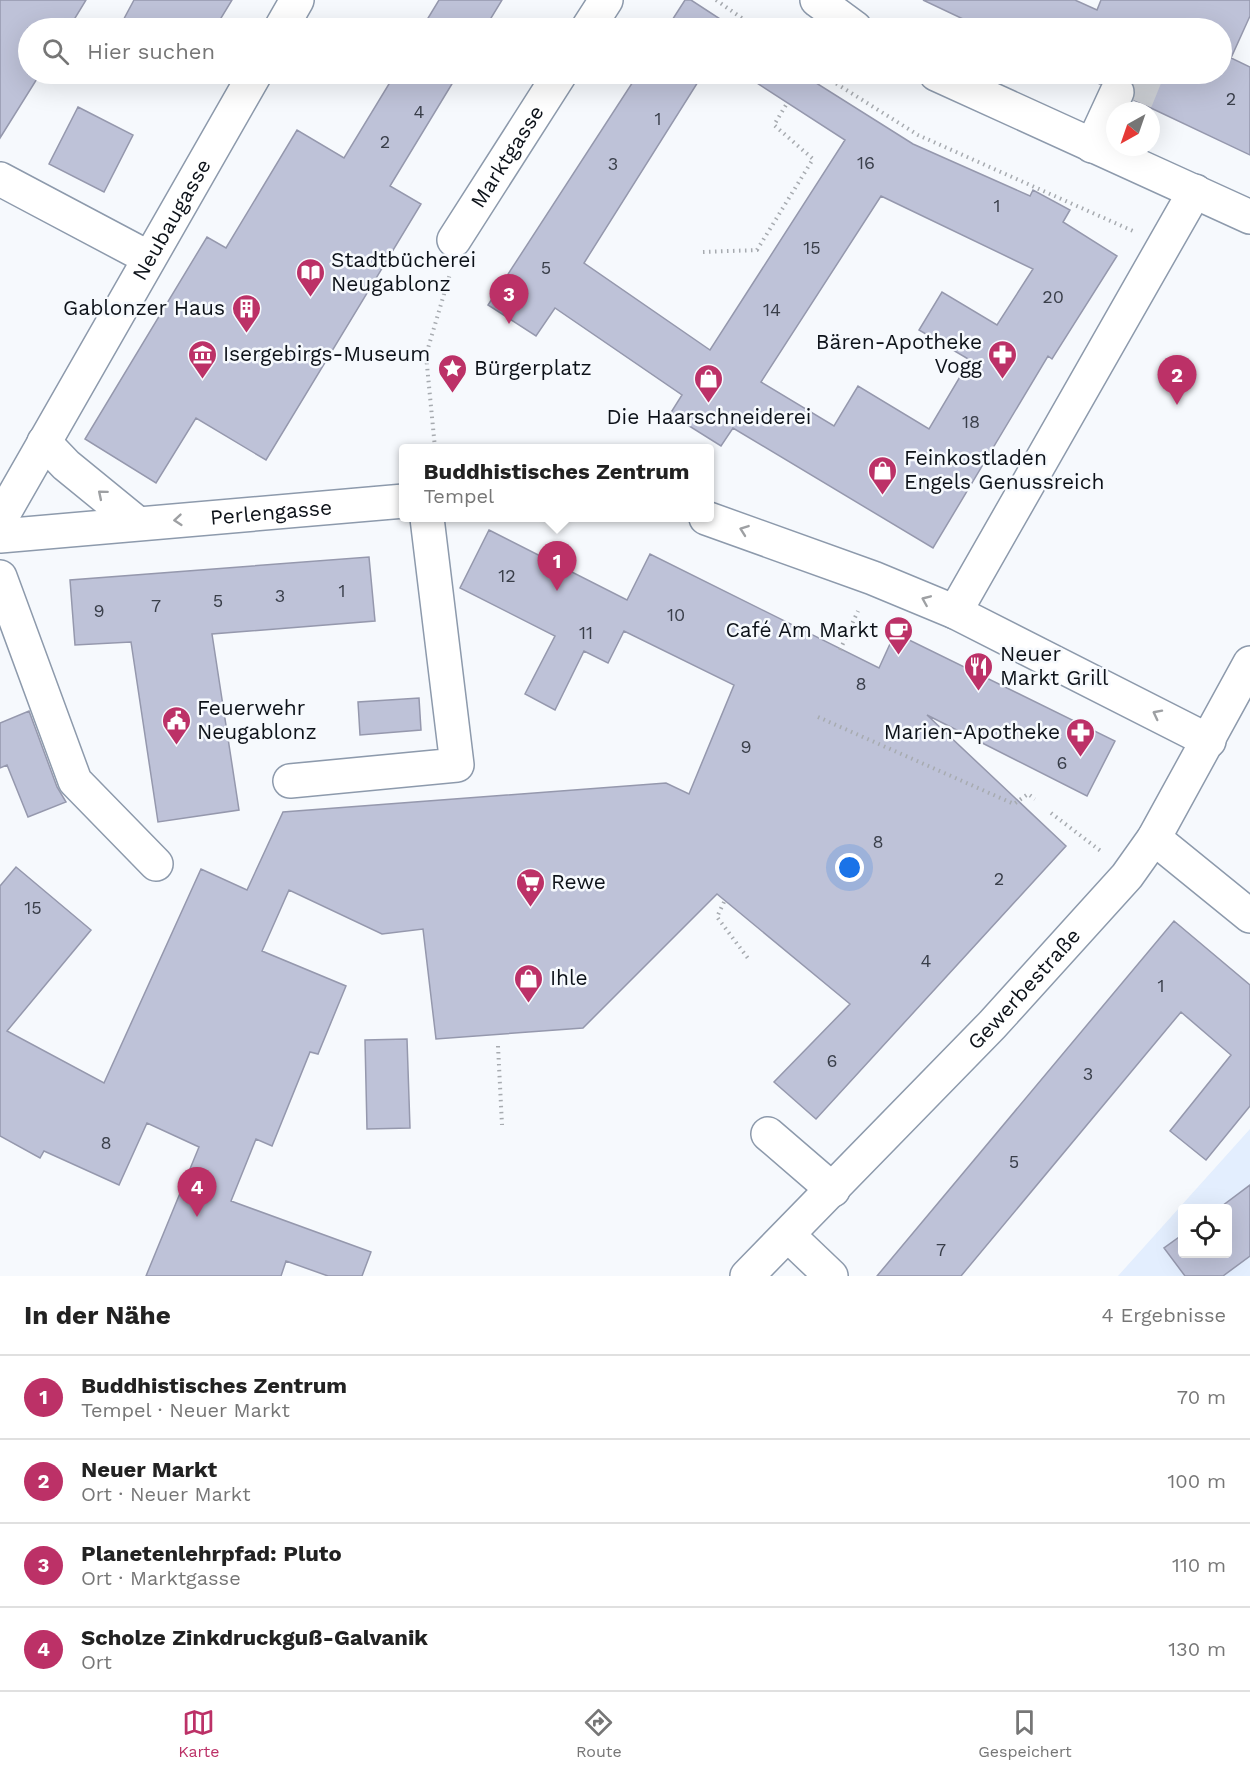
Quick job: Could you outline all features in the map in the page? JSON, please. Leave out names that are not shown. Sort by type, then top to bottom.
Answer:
[{"type":"street","points":[[287,18],[297,0]]},
{"type":"street","points":[[594,18],[606,0]]},
{"type":"street","points":[[817,0],[841,18]]},
{"type":"street","name":"Neubaugasse","points":[[0,520],[249,84]]},
{"type":"street","name":"Marktgasse","points":[[454,240],[554,84]]},
{"type":"street","points":[[959,84],[1106,148]]},
{"type":"street","points":[[1122,156],[1250,217]]},
{"type":"street","points":[[0,179],[148,258]]},
{"type":"street","points":[[956,612],[1194,191]]},
{"type":"street","points":[[44,442],[66,465],[137,523]]},
{"type":"street","name":"Perlengasse","points":[[0,536],[399,501]]},
{"type":"street","points":[[714,521],[873,578],[956,612],[1209,741]]},
{"type":"street","points":[[290,781],[456,765],[427,522]]},
{"type":"street","points":[[0,577],[75,780],[156,864]]},
{"type":"street","name":"Gewerbestraße","points":[[747,1276],[992,1025],[1130,872],[1154,838],[1250,663]]},
{"type":"street","points":[[1154,838],[1250,916]]},
{"type":"street","points":[[768,1134],[833,1190]]},
{"type":"street","points":[[788,1234],[831,1276]]},
{"type":"path","points":[[716,0],[742,18]]},
{"type":"path","points":[[837,84],[918,135],[1164,245]]},
{"type":"path","points":[[703,252],[757,250],[813,159],[774,125],[786,105]]},
{"type":"path","points":[[435,444],[426,356],[448,285],[454,240]]},
{"type":"path","points":[[840,650],[846,637]]},
{"type":"path","points":[[818,717],[1014,804],[1028,794],[1035,799]]},
{"type":"path","points":[[1051,813],[1130,872]]},
{"type":"path","points":[[724,902],[717,917],[750,961]]},
{"type":"path","points":[[498,1046],[502,1125]]},
{"type":"shaded area","points":[[1250,1129],[1250,1276],[1118,1276],[1178,1209],[1178,1258],[1232,1258],[1232,1204],[1183,1204]]},
{"type":"building","points":[[0,0],[86,0],[75,18],[18,18],[18,84],[34,84],[0,138]]},
{"type":"building","points":[[134,0],[232,0],[221,18],[124,18]]},
{"type":"building","points":[[439,0],[502,0],[491,18],[428,18]]},
{"type":"building","points":[[685,0],[691,0],[719,18],[673,18]]},
{"type":"building","points":[[923,0],[1075,0],[1097,10],[1101,0],[1250,0],[1250,16],[1232,56],[1232,18],[961,18]]},
{"type":"building","points":[[1232,58],[1250,67],[1250,155],[1160,112],[1160,102],[1134,100],[1136,91],[1134,84],[1232,84]]},
{"type":"building","name":"Gablonzer Haus","points":[[389,84],[452,84],[390,186],[421,204],[266,460],[196,418],[156,483],[85,439],[207,237],[226,248],[297,130],[344,158]]},
{"type":"building","points":[[632,84],[697,84],[584,263],[710,350],[845,140],[758,84],[818,84],[913,144],[1030,196],[1033,190],[1070,210],[1063,222],[1117,256],[1052,359],[1048,356],[933,548],[733,428],[721,446],[670,414],[682,395],[555,308],[536,336],[488,305]],"holes":[[[881,196],[1033,269],[997,325],[942,292],[919,330],[970,360],[929,429],[858,386],[834,426],[761,382]]]},
{"type":"building","points":[[78,107],[133,135],[104,192],[49,164]]},
{"type":"building","points":[[489,530],[627,600],[650,554],[879,668],[895,633],[1115,741],[1087,796],[927,715],[1066,846],[816,1119],[774,1082],[850,1004],[717,894],[583,1028],[436,1039],[423,929],[382,934],[289,890],[262,951],[346,986],[318,1054],[310,1052],[272,1146],[256,1139],[231,1201],[371,1252],[362,1276],[328,1276],[286,1261],[281,1276],[146,1276],[199,1147],[147,1123],[119,1185],[44,1151],[40,1158],[0,1136],[0,886],[16,867],[91,930],[7,1031],[104,1083],[201,869],[247,890],[283,812],[666,783],[689,794],[734,685],[624,631],[608,663],[584,651],[555,710],[525,694],[555,636],[460,588]]},
{"type":"building","points":[[369,557],[375,621],[212,634],[239,810],[158,822],[131,642],[75,645],[70,580]]},
{"type":"building","points":[[419,698],[421,730],[360,735],[358,702]]},
{"type":"building","points":[[29,711],[57,787],[66,802],[28,817],[7,765],[0,768],[0,723]]},
{"type":"building","points":[[1174,921],[1250,985],[1250,1106],[1206,1160],[1170,1131],[1231,1055],[1181,1012],[961,1276],[877,1276]]},
{"type":"building","points":[[407,1039],[410,1128],[367,1129],[365,1040]]},
{"type":"building","points":[[1250,1185],[1250,1256],[1223,1276],[1185,1276],[1164,1248],[1178,1238],[1178,1258],[1232,1258],[1232,1204],[1225,1204]]},
{"type":"tunnel","points":[[1136,101],[1143,84]]},
{"type":"place","name":"Stadtbücherei Neugablonz","points":[[310,298]]},
{"type":"place","name":"Planetenlehrpfad: Pluto","points":[[509,324]]},
{"type":"place","name":"Gablonzer Haus","points":[[246,334]]},
{"type":"place","name":"Isergebirgs-Museum","points":[[202,380]]},
{"type":"place","name":"Bären-Apotheke Vogg","points":[[1003,380]]},
{"type":"place","name":"Bürgerplatz","points":[[453,394]]},
{"type":"place","name":"Die Haarschneiderei","points":[[709,404]]},
{"type":"place","name":"Neuer Markt","points":[[1177,405]]},
{"type":"place","name":"Feinkostladen Engels Genussreich","points":[[883,496]]},
{"type":"place","name":"Buddhistisches Zentrum","points":[[557,591]]},
{"type":"place","name":"Café Am Markt","points":[[899,656]]},
{"type":"place","name":"Neuer Markt Grill","points":[[979,692]]},
{"type":"place","name":"Feuerwehr Neugablonz","points":[[176,746]]},
{"type":"place","name":"Marien-Apotheke","points":[[1081,758]]},
{"type":"place","name":"Rewe","points":[[530,908]]},
{"type":"place","name":"Ihle","points":[[529,1004]]},
{"type":"place","name":"Scholze Zinkdruckguß-Galvanik","points":[[197,1217]]}]
